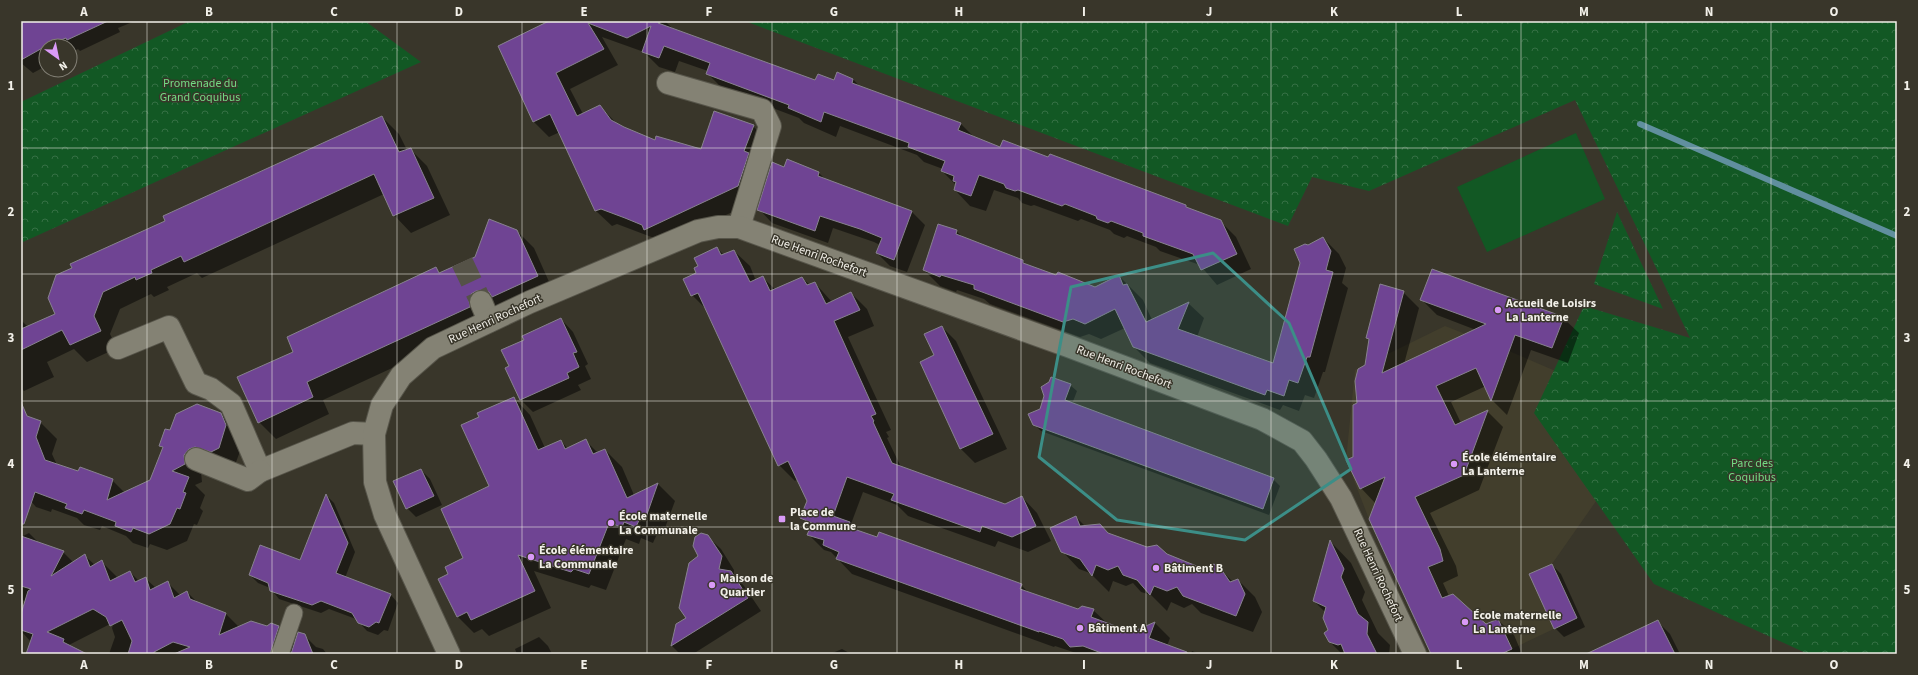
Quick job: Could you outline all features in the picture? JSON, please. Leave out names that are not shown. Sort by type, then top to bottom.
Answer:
[{"type":"street","points":[[668,83],[762,110],[765,115],[770,126],[739,227]]},
{"type":"street","name":"Rue Henri Rochefort","points":[[449,654],[385,514],[375,482],[374,434],[382,406],[401,376],[433,348],[489,321],[698,231],[718,227],[739,227],[1068,346],[1262,419],[1302,441],[1316,459],[1341,498],[1415,654]]},
{"type":"street","points":[[481,302],[489,321]]},
{"type":"street","points":[[118,348],[169,327],[196,383],[211,389],[231,404],[260,471]]},
{"type":"street","points":[[196,459],[248,480],[260,471],[353,433],[374,434]]},
{"type":"street","points":[[280,654],[294,613]]},
{"type":"highlighted area","points":[[1213,253],[1289,323],[1351,469],[1245,540],[1117,520],[1039,457],[1071,287]]},
{"type":"shaded area","points":[[1445,326],[1509,351],[1614,396],[1608,484],[1552,564],[1577,618],[1501,654],[1431,654],[1369,519],[1346,460],[1355,370]]},
{"type":"green space","name":"Promenade du Grand Coquibus","points":[[190,21],[365,21],[421,62],[23,242],[21,238],[21,102],[71,78],[78,78],[78,75]]},
{"type":"green space","name":"Parc des Coquibus","points":[[745,21],[1897,21],[1897,654],[1808,654],[1654,584],[1534,413],[1584,306],[1690,338],[1575,100],[1369,191],[1312,177],[1288,226]]},
{"type":"green space","points":[[1576,133],[1605,199],[1487,252],[1457,187]]},
{"type":"green space","points":[[1617,212],[1663,309],[1594,284]]},
{"type":"building","points":[[21,21],[108,21],[71,38],[38,38],[38,50],[21,60]]},
{"type":"building","points":[[549,21],[662,21],[658,23],[815,80],[818,74],[834,80],[837,72],[853,79],[852,83],[961,123],[958,130],[1000,147],[1003,140],[1048,157],[1050,154],[1186,205],[1186,207],[1221,220],[1237,254],[1201,270],[1193,254],[1143,236],[1143,233],[1111,221],[1108,223],[1097,219],[1096,216],[1065,204],[1062,206],[1018,190],[1015,191],[1006,188],[1004,184],[979,175],[971,196],[954,190],[956,182],[953,181],[954,176],[941,171],[945,161],[908,147],[909,143],[824,112],[821,122],[788,108],[789,105],[706,74],[710,63],[664,46],[659,58],[642,52],[651,26],[627,38],[588,23],[604,49],[556,73],[577,116],[600,105],[611,120],[624,127],[655,140],[656,136],[701,149],[714,111],[754,125],[744,151],[749,153],[738,186],[644,230],[642,225],[625,218],[601,209],[595,211],[550,114],[533,122],[498,46]]},
{"type":"building","points":[[382,116],[399,152],[411,148],[434,198],[393,216],[374,174],[184,262],[181,256],[151,270],[152,273],[136,280],[135,277],[103,292],[94,316],[101,331],[70,345],[62,330],[21,350],[21,329],[55,314],[48,298],[56,275],[72,268],[70,264],[165,221],[163,216]]},
{"type":"building","points":[[787,159],[819,172],[818,176],[912,211],[894,260],[876,253],[882,238],[860,229],[820,216],[815,231],[757,210],[772,162],[784,167]]},
{"type":"building","points":[[489,219],[517,230],[538,276],[492,297],[489,292],[483,290],[476,291],[471,294],[469,300],[470,307],[307,382],[313,397],[258,423],[237,377],[293,352],[287,337],[436,267],[439,273],[475,257]]},
{"type":"building","points":[[938,224],[957,230],[956,234],[1023,260],[1023,263],[1056,275],[1058,272],[1095,287],[1119,275],[1123,285],[1127,284],[1146,322],[1189,302],[1178,329],[1273,363],[1300,263],[1294,249],[1305,244],[1308,245],[1323,237],[1331,251],[1326,270],[1333,272],[1310,357],[1307,357],[1298,383],[1289,380],[1284,396],[1267,390],[1265,395],[1133,347],[1115,309],[1085,324],[1073,319],[1063,322],[974,289],[974,285],[941,275],[940,277],[923,270]]},
{"type":"building","points":[[717,247],[721,255],[734,250],[750,282],[763,276],[770,291],[802,277],[807,285],[815,282],[826,304],[851,292],[860,310],[834,321],[876,414],[871,416],[892,463],[1005,504],[1022,496],[1036,526],[1012,537],[982,526],[980,532],[891,500],[894,494],[847,477],[833,516],[850,522],[848,527],[877,537],[879,532],[1022,584],[1020,589],[1078,609],[1082,606],[1094,609],[1091,617],[1132,632],[1155,622],[1149,638],[1187,652],[1187,654],[1104,654],[1083,646],[1070,647],[1063,639],[1039,632],[836,559],[839,552],[823,545],[824,540],[807,535],[812,523],[800,518],[807,501],[788,461],[778,466],[698,293],[691,296],[683,279],[696,273],[694,268],[698,266],[694,258]]},
{"type":"building","points":[[1432,269],[1564,317],[1552,348],[1515,335],[1491,401],[1476,368],[1436,386],[1455,425],[1488,410],[1464,475],[1415,497],[1440,549],[1443,561],[1428,567],[1442,598],[1453,594],[1486,624],[1498,619],[1512,649],[1501,654],[1431,654],[1369,519],[1385,477],[1360,489],[1346,460],[1353,457],[1353,405],[1357,403],[1355,381],[1358,369],[1365,365],[1369,339],[1366,338],[1380,284],[1404,291],[1382,373],[1486,324],[1420,300]]},
{"type":"building","points":[[561,318],[577,352],[573,353],[579,367],[567,373],[569,378],[520,400],[505,368],[509,366],[501,350],[524,340],[522,336]]},
{"type":"building","points":[[942,326],[993,434],[960,449],[920,362],[934,355],[924,334]]},
{"type":"building","points":[[1051,377],[1071,384],[1065,400],[1274,478],[1263,509],[1033,425],[1028,414],[1040,409],[1044,396],[1041,387],[1049,382]]},
{"type":"building","points":[[514,397],[538,450],[561,440],[565,449],[586,439],[593,454],[605,449],[627,498],[658,483],[645,520],[640,518],[636,527],[624,522],[622,527],[609,523],[589,574],[574,569],[571,572],[518,555],[535,591],[471,620],[467,612],[457,617],[438,579],[448,574],[445,567],[463,558],[441,509],[489,486],[461,425],[479,417],[477,413]]},
{"type":"building","points":[[21,402],[27,416],[41,421],[36,437],[45,460],[78,471],[80,467],[113,479],[107,500],[150,480],[163,447],[159,446],[165,429],[170,430],[176,414],[197,404],[221,413],[226,425],[219,448],[211,452],[195,447],[189,449],[184,455],[185,464],[172,471],[189,477],[183,492],[186,493],[180,509],[177,508],[170,524],[149,534],[133,528],[131,532],[115,526],[116,522],[84,510],[82,514],[65,508],[67,504],[35,492],[24,524],[21,524]]},
{"type":"building","points":[[421,469],[434,496],[406,509],[393,481]]},
{"type":"building","points":[[326,494],[348,543],[336,573],[391,594],[379,623],[376,622],[369,627],[358,623],[352,613],[321,601],[312,605],[270,591],[268,583],[249,575],[260,545],[300,560]]},
{"type":"building","name":"Bâtiment B","points":[[1076,516],[1080,526],[1100,524],[1108,533],[1147,547],[1157,545],[1167,554],[1204,569],[1214,564],[1221,569],[1230,582],[1238,579],[1245,594],[1236,616],[1183,596],[1177,587],[1167,591],[1154,586],[1150,595],[1137,580],[1123,575],[1118,566],[1108,570],[1096,565],[1092,576],[1080,559],[1061,552],[1050,528]]},
{"type":"building","name":"Maison de Quartier","points":[[701,533],[708,535],[722,556],[719,569],[731,571],[748,598],[671,646],[676,624],[686,618],[679,608],[689,563],[698,556],[693,546],[695,537]]},
{"type":"building","points":[[21,536],[64,551],[51,576],[85,554],[90,567],[102,560],[110,581],[130,571],[135,582],[146,577],[150,590],[168,581],[174,598],[187,591],[190,599],[226,613],[219,635],[251,621],[267,626],[271,623],[279,626],[270,654],[174,654],[190,647],[173,642],[154,652],[154,654],[128,654],[132,641],[122,620],[110,626],[106,617],[93,609],[47,632],[64,639],[63,642],[87,654],[26,654],[33,634],[21,630],[21,614],[28,591],[31,589],[21,586]]},
{"type":"building","points":[[1330,540],[1344,569],[1341,577],[1358,614],[1368,622],[1367,634],[1377,654],[1345,654],[1341,644],[1338,645],[1329,642],[1324,633],[1328,630],[1323,618],[1326,607],[1313,601]]},
{"type":"building","points":[[1552,564],[1577,618],[1554,629],[1529,574]]},
{"type":"building","points":[[1658,620],[1675,654],[1586,654]]},
{"type":"building","points":[[298,632],[305,634],[313,654],[291,654]]},
{"type":"waterway","points":[[1640,124],[1897,236]]},
{"type":"tunnel","points":[[462,262],[481,302]]},
{"type":"place","name":"Accueil de Loisirs La Lanterne","points":[[1498,310]]},
{"type":"place","name":"École élémentaire La Lanterne","points":[[1454,464]]},
{"type":"place","name":"Place de la Commune","points":[[782,519]]},
{"type":"place","name":"École maternelle La Communale","points":[[611,523]]},
{"type":"place","name":"École élémentaire La Communale","points":[[531,557]]},
{"type":"place","name":"Bâtiment B","points":[[1156,568]]},
{"type":"place","name":"Maison de Quartier","points":[[712,585]]},
{"type":"place","name":"École maternelle La Lanterne","points":[[1465,622]]},
{"type":"place","name":"Bâtiment A","points":[[1080,628]]}]
